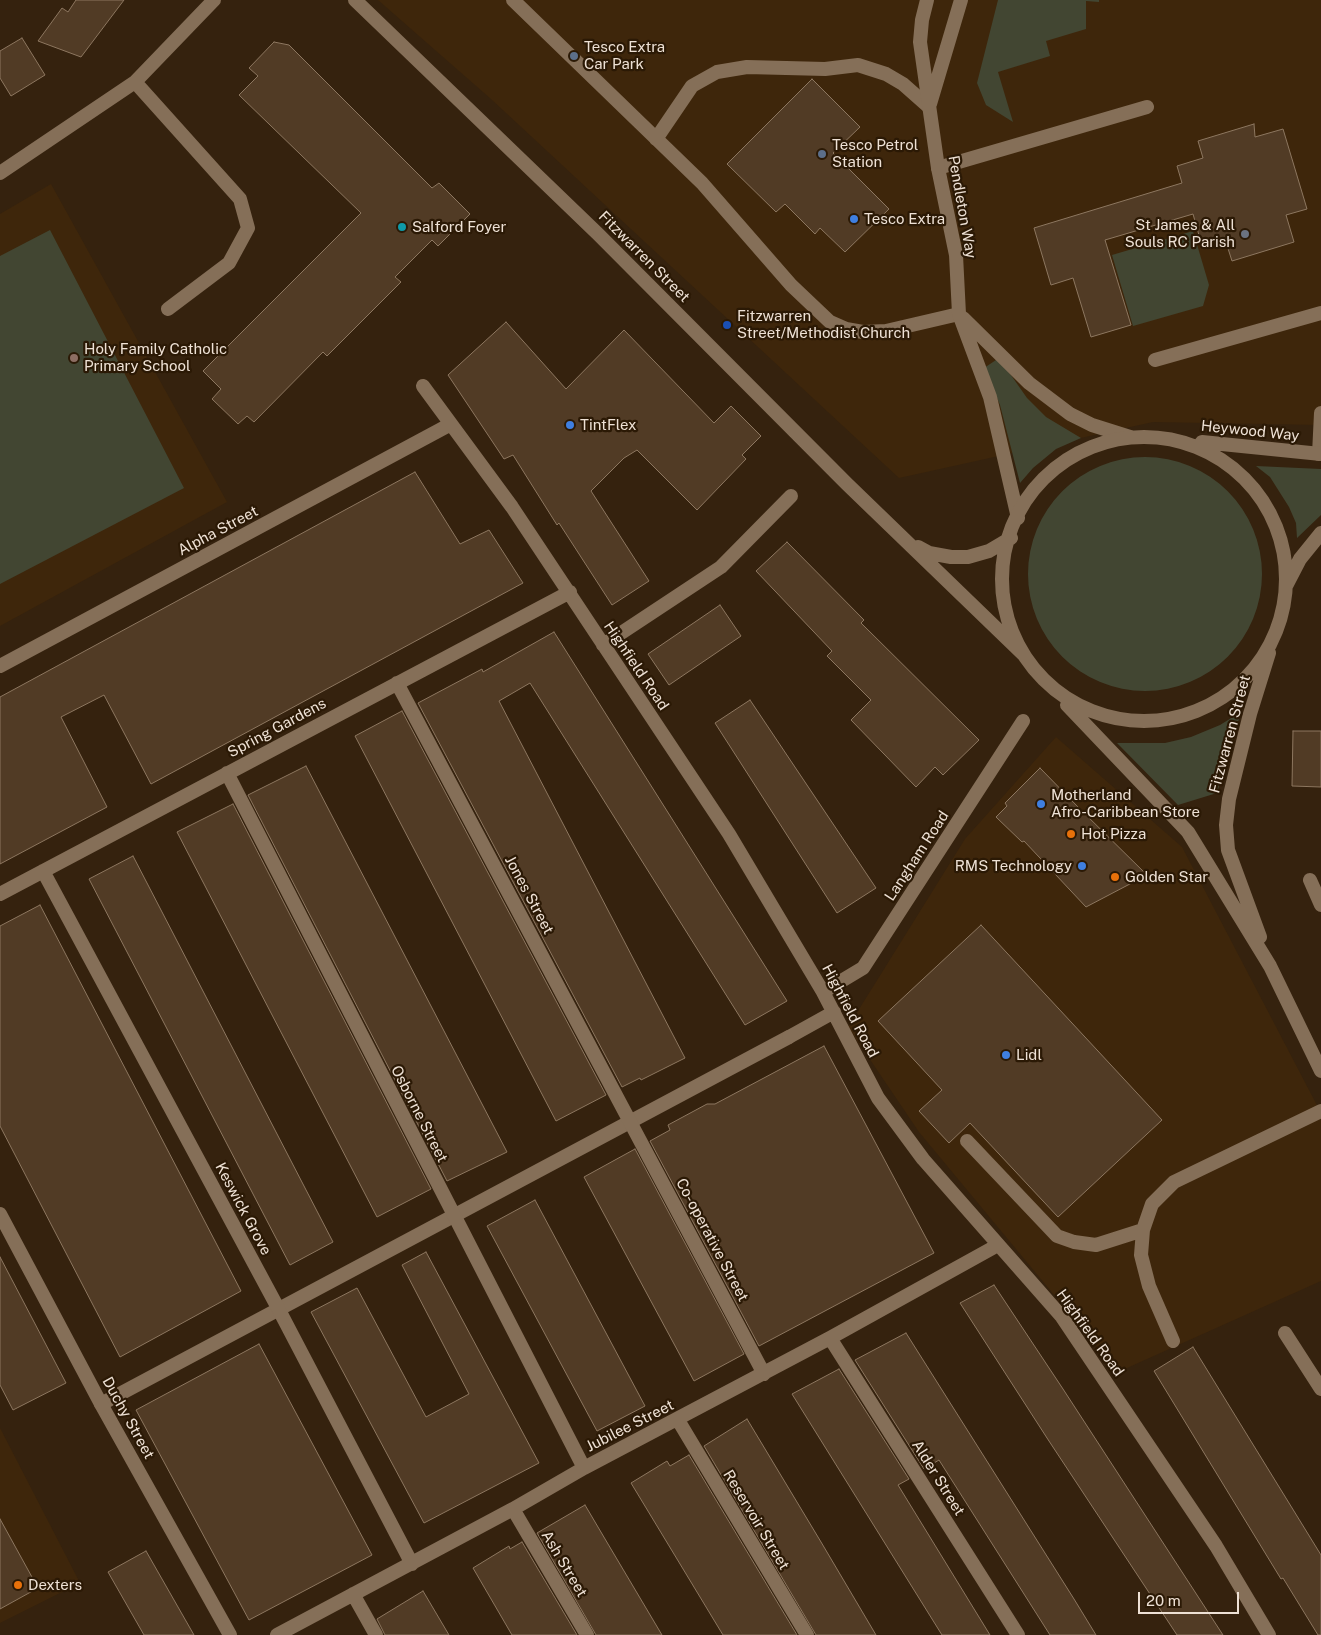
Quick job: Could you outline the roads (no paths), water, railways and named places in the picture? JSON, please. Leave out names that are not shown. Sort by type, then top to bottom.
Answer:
[{"type":"street","points":[[0,173],[135,82],[214,0]]},
{"type":"street","name":"Fitzwarren Street","points":[[355,0],[598,234],[847,484],[1024,655],[1046,684],[1188,832],[1270,966],[1321,1071]]},
{"type":"street","points":[[513,0],[702,183],[790,285],[830,322],[846,330],[863,332],[886,331],[959,314],[1029,383],[1058,405],[1092,426],[1130,437],[1176,439],[1213,451],[1261,494],[1277,528],[1284,563],[1284,589],[1278,626],[1259,660],[1238,685],[1213,703],[1184,717],[1155,723],[1098,717],[1058,695]]},
{"type":"street","name":"Pendleton Way","points":[[927,0],[922,20],[920,42],[938,168],[956,255],[959,314],[990,397],[1018,518]]},
{"type":"street","name":"Pendleton Way","points":[[930,107],[961,0]]},
{"type":"street","points":[[656,138],[692,86],[717,72],[747,67],[825,69],[858,65],[886,74],[903,84],[930,107]]},
{"type":"street","points":[[135,82],[240,198],[248,228],[229,263],[168,309]]},
{"type":"street","points":[[938,168],[1147,107]]},
{"type":"street","points":[[1155,360],[1321,313]]},
{"type":"street","name":"Highfield Road","points":[[424,386],[512,507],[570,592],[603,645],[729,834],[823,992],[878,1098],[923,1159],[1062,1317],[1216,1546],[1269,1635]]},
{"type":"street","points":[[1320,454],[1321,413]]},
{"type":"street","name":"Alpha Street","points":[[0,666],[451,424]]},
{"type":"street","points":[[1024,655],[1009,622],[1003,589],[1005,562],[1018,518],[1044,480],[1068,460],[1093,447],[1130,437]]},
{"type":"street","name":"Heywood Way","points":[[1176,439],[1320,454]]},
{"type":"street","points":[[603,645],[721,567],[791,496]]},
{"type":"street","points":[[1284,589],[1300,559],[1321,533]]},
{"type":"street","name":"Fitzwarren Street","points":[[907,540],[929,553],[951,557],[968,556],[989,550],[1011,538]]},
{"type":"street","name":"Spring Gardens","points":[[0,894],[570,592]]},
{"type":"street","name":"Fitzwarren Street","points":[[1270,966],[1228,850],[1226,825],[1229,799],[1250,714],[1278,626]]},
{"type":"street","name":"Jones Street","points":[[397,683],[632,1122]]},
{"type":"street","name":"Langham Road","points":[[823,992],[863,968],[1023,721]]},
{"type":"street","name":"Osborne Street","points":[[227,774],[452,1216],[584,1468]]},
{"type":"street","name":"Keswick Grove","points":[[43,871],[278,1308],[412,1564]]},
{"type":"street","points":[[1310,880],[1321,905]]},
{"type":"street","points":[[101,1404],[278,1308],[632,1122],[834,1012]]},
{"type":"street","points":[[1173,1342],[1150,1286],[1141,1255],[1143,1230],[1152,1204],[1174,1182],[1321,1111]]},
{"type":"street","name":"Co-operative Street","points":[[632,1122],[764,1374]]},
{"type":"street","points":[[967,1141],[1057,1236],[1074,1242],[1096,1245],[1143,1230]]},
{"type":"street","name":"Duchy Street","points":[[0,1214],[101,1404],[230,1635]]},
{"type":"street","name":"Jubilee Street","points":[[277,1635],[412,1564],[584,1468],[764,1374],[998,1245]]},
{"type":"street","points":[[1285,1333],[1321,1389]]},
{"type":"street","name":"Alder Street","points":[[830,1338],[1018,1635]]},
{"type":"street","name":"Reservoir Street","points":[[678,1420],[807,1635]]},
{"type":"street","name":"Ash Street","points":[[513,1509],[587,1635]]},
{"type":"street","points":[[353,1594],[376,1635]]},
{"type":"place","name":"Tesco Extra Car Park","points":[[574,56]]},
{"type":"place","name":"Tesco Petrol Station","points":[[822,154]]},
{"type":"place","name":"Tesco Extra","points":[[854,219]]},
{"type":"place","name":"Salford Foyer","points":[[402,227]]},
{"type":"place","name":"St James & All Souls RC Parish","points":[[1245,234]]},
{"type":"place","name":"Fitzwarren Street/Methodist Church","points":[[727,325]]},
{"type":"place","name":"Holy Family Catholic Primary School","points":[[74,358]]},
{"type":"place","name":"TintFlex","points":[[570,425]]},
{"type":"place","name":"Motherland Afro-Caribbean Store","points":[[1041,804]]},
{"type":"place","name":"Hot Pizza","points":[[1071,834]]},
{"type":"place","name":"RMS Technology","points":[[1082,866]]},
{"type":"place","name":"Golden Star","points":[[1115,877]]},
{"type":"place","name":"Lidl","points":[[1006,1055]]},
{"type":"place","name":"Dexters","points":[[18,1585]]}]
